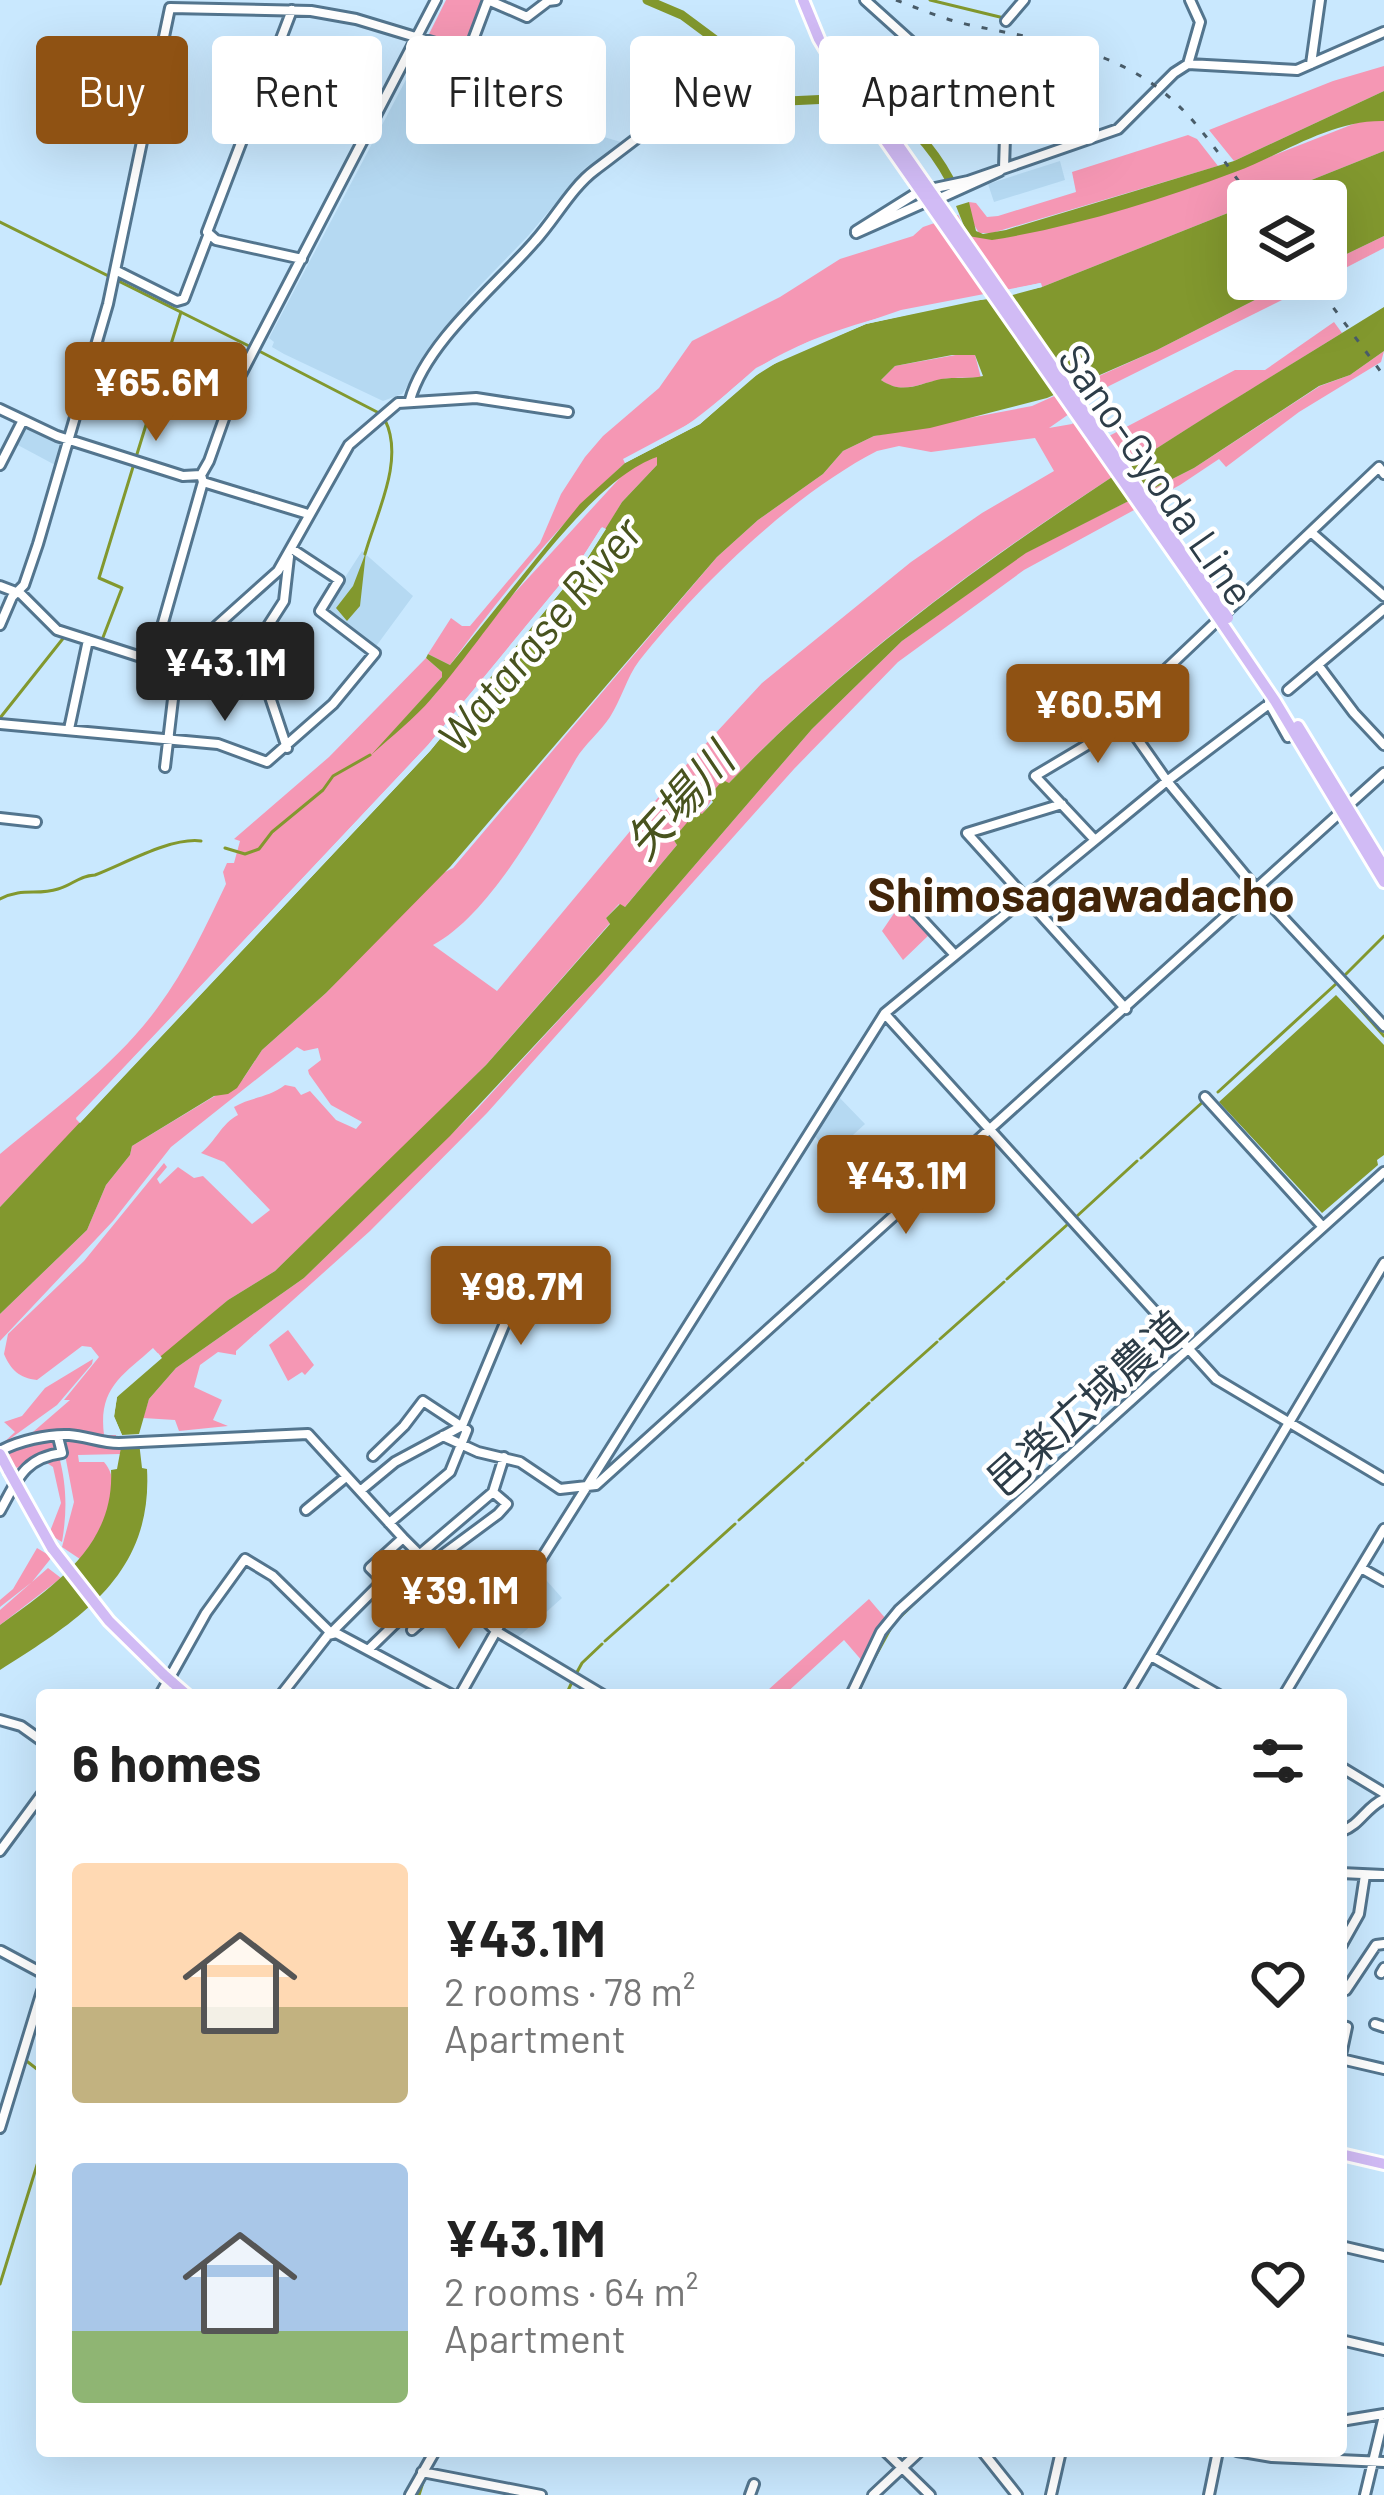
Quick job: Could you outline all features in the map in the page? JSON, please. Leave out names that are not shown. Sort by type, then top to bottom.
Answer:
[{"type":"main road","name":"Sano-Gyoda Line","points":[[807,0],[850,84],[1225,620],[1384,867]]},
{"type":"main road","name":"Sano-Gyoda Line","points":[[1225,620],[1270,705],[1345,809],[1384,882]]},
{"type":"main road","points":[[0,1452],[61,1560],[109,1621],[180,1689]]},
{"type":"main road","points":[[1347,2155],[1384,2164]]},
{"type":"street","points":[[0,625],[24,585],[38,544],[115,276],[171,4],[292,10],[417,36],[436,0]]},
{"type":"street","points":[[473,36],[488,0],[527,16],[556,0]]},
{"type":"street","points":[[865,0],[997,119],[1005,136],[1004,168]]},
{"type":"street","points":[[1006,21],[1024,0]]},
{"type":"street","points":[[1188,64],[1200,22],[1190,0]]},
{"type":"street","points":[[1311,64],[1320,0]]},
{"type":"street","points":[[115,276],[177,301],[184,298],[292,10]]},
{"type":"street","points":[[915,194],[857,227],[856,233],[965,191],[1004,168],[1118,129],[1188,64],[1284,72],[1384,32]]},
{"type":"street","points":[[153,658],[226,406],[406,57]]},
{"type":"street","points":[[410,400],[427,367],[468,311],[533,244],[590,175],[632,144]]},
{"type":"street","points":[[208,236],[302,259]]},
{"type":"street","points":[[0,586],[16,592],[57,630],[164,658],[211,631],[278,571],[349,445],[381,414],[410,400],[476,398],[568,412]]},
{"type":"street","points":[[0,409],[68,440],[308,514]]},
{"type":"street","points":[[0,466],[23,420]]},
{"type":"street","points":[[1095,841],[1035,776],[1121,719],[1379,467],[1384,474]]},
{"type":"street","points":[[1312,533],[1384,596]]},
{"type":"street","points":[[286,748],[264,679],[262,648],[266,629],[284,601],[290,552]]},
{"type":"street","points":[[0,724],[218,745],[267,762],[333,704],[375,653],[320,610],[338,580],[290,552]]},
{"type":"street","points":[[1288,690],[1384,609]]},
{"type":"street","points":[[69,730],[88,640]]},
{"type":"street","points":[[164,658],[175,682],[165,767]]},
{"type":"street","points":[[1318,664],[1384,746]]},
{"type":"street","points":[[1094,677],[1167,782],[1258,891],[1384,1026]]},
{"type":"street","points":[[460,1689],[885,1013],[1244,722],[1270,705],[1288,737]]},
{"type":"street","points":[[443,1436],[520,1462],[556,1487],[586,1489],[609,1474],[1384,773]]},
{"type":"street","points":[[1062,804],[966,830],[1126,1009]]},
{"type":"street","points":[[0,818],[36,822]]},
{"type":"street","points":[[903,898],[955,955]]},
{"type":"street","points":[[885,1013],[1216,1379],[1384,1479]]},
{"type":"street","points":[[1205,1096],[1323,1227]]},
{"type":"street","name":"邑楽広域農道","points":[[854,1689],[881,1632],[899,1610],[1384,1172]]},
{"type":"street","points":[[1131,1689],[1384,1263]]},
{"type":"street","points":[[360,1491],[395,1462],[462,1426],[514,1299],[524,1292]]},
{"type":"street","points":[[373,1456],[423,1401],[467,1430],[450,1472],[389,1522]]},
{"type":"street","points":[[0,1452],[12,1444],[69,1435],[92,1442],[140,1443],[260,1439],[304,1432],[496,1631],[593,1689]]},
{"type":"street","points":[[0,1511],[22,1469],[62,1453],[58,1437]]},
{"type":"street","points":[[419,1555],[493,1492],[504,1457]]},
{"type":"street","points":[[306,1510],[347,1476]]},
{"type":"street","points":[[429,1565],[507,1504],[493,1492]]},
{"type":"street","points":[[1288,1689],[1384,1529]]},
{"type":"street","points":[[286,1689],[331,1633],[383,1581],[370,1568],[403,1538]]},
{"type":"street","points":[[163,1689],[206,1613],[245,1559],[273,1576],[331,1633],[444,1689]]},
{"type":"street","points":[[1361,1568],[1384,1581]]},
{"type":"street","points":[[368,1650],[442,1578]]},
{"type":"street","points":[[412,1630],[455,1592]]},
{"type":"street","points":[[1151,1656],[1209,1689]]},
{"type":"street","points":[[0,1720],[36,1737]]},
{"type":"street","points":[[1347,1771],[1384,1796],[1347,1830]]},
{"type":"street","points":[[0,1851],[36,1802]]},
{"type":"street","points":[[1347,1873],[1383,1872]]},
{"type":"street","points":[[1347,1935],[1359,1914],[1365,1874]]},
{"type":"street","points":[[1347,1988],[1376,1945],[1383,1942]]},
{"type":"street","points":[[1,1951],[36,1970]]},
{"type":"street","points":[[0,2128],[36,2011]]},
{"type":"street","points":[[1347,2059],[1384,2069]]},
{"type":"street","points":[[1347,2247],[1384,2256]]},
{"type":"street","points":[[1347,2341],[1384,2350]]},
{"type":"street","points":[[1347,2420],[1384,2415],[1365,2495]]},
{"type":"street","points":[[410,2495],[431,2457]]},
{"type":"street","points":[[892,2457],[930,2495]]},
{"type":"street","points":[[873,2495],[914,2457]]},
{"type":"street","points":[[987,2457],[1017,2495]]},
{"type":"street","points":[[1051,2495],[1060,2457]]},
{"type":"street","points":[[1208,2495],[1217,2457]]},
{"type":"street","points":[[1272,2457],[1384,2462]]},
{"type":"street","points":[[422,2472],[541,2495]]},
{"type":"street","points":[[750,2495],[754,2484]]},
{"type":"shaded area","points":[[446,0],[484,0],[469,36],[428,36]]},
{"type":"shaded area","points":[[1384,66],[1384,91],[1234,161],[1209,130],[1333,81]]},
{"type":"shaded area","points":[[406,80],[406,144],[606,144],[606,138],[624,143],[585,168],[469,297],[402,394],[383,401],[284,354],[272,347],[269,338],[372,144],[382,144],[382,125]]},
{"type":"shaded area","points":[[1361,121],[1384,121],[1384,151],[1312,180],[1227,180],[1227,213],[1042,287],[1040,283],[878,318],[772,359],[684,426],[624,459],[533,560],[450,665],[428,654],[451,618],[470,626],[540,543],[561,494],[585,457],[659,388],[692,341],[780,297],[840,259],[913,236],[923,227],[958,215],[968,236],[1004,238],[1193,187]]},
{"type":"shaded area","points":[[1188,135],[1197,139],[1218,166],[992,233],[979,233],[970,218],[969,202],[976,203],[987,217],[998,216],[1076,192],[1072,172]]},
{"type":"shaded area","points":[[1060,161],[1065,180],[994,202],[988,184]]},
{"type":"shaded area","points":[[1384,236],[1384,248],[1347,267],[1347,254]]},
{"type":"shaded area","points":[[1255,300],[1282,300],[1109,386],[1049,428],[1072,424],[1088,410],[1109,436],[1235,370],[1265,370],[1334,322],[1342,333],[1020,539],[869,653],[728,784],[724,780],[702,815],[698,811],[673,839],[677,845],[624,908],[619,904],[606,918],[610,923],[486,1065],[275,1271],[228,1300],[162,1358],[153,1348],[122,1375],[109,1394],[103,1419],[104,1435],[116,1435],[116,1442],[34,1436],[70,1400],[64,1400],[99,1357],[91,1347],[82,1346],[37,1380],[31,1379],[16,1372],[7,1360],[8,1334],[84,1261],[164,1163],[167,1167],[157,1179],[160,1184],[178,1167],[194,1178],[203,1176],[252,1224],[270,1210],[224,1162],[201,1153],[238,1115],[234,1107],[285,1085],[295,1087],[301,1095],[310,1091],[336,1120],[356,1129],[362,1122],[331,1105],[309,1074],[321,1060],[318,1048],[304,1051],[297,1047],[171,1147],[113,1221],[0,1341],[0,1314],[87,1230],[106,1185],[132,1146],[243,1079],[262,1050],[326,993],[437,876],[453,868],[717,557],[758,520],[823,474],[843,451],[874,436],[1032,406]],"holes":[[[1035,438],[1054,471],[911,562],[762,683],[676,776],[497,991],[433,945],[495,888],[662,632],[780,517],[877,451],[899,446],[931,452]]]},
{"type":"shaded area","points":[[1384,351],[1381,362],[1299,412],[1226,467],[1219,459],[1024,570],[898,662],[794,769],[487,1113],[370,1231],[236,1355],[218,1352],[200,1365],[194,1387],[222,1400],[213,1420],[228,1426],[179,1431],[175,1420],[143,1418],[149,1399],[176,1368],[304,1278],[477,1109],[602,973],[812,729],[902,641],[1025,553],[1194,468],[1320,386],[1350,375]]},
{"type":"shaded area","points":[[975,355],[981,378],[944,379],[903,388],[881,380],[895,366]]},
{"type":"shaded area","points":[[23,427],[64,446],[57,466],[14,443]]},
{"type":"shaded area","points":[[657,456],[657,465],[622,502],[606,529],[601,528],[582,558],[428,745],[76,1118],[80,1123],[0,1207],[0,1154],[104,1067],[158,1007],[187,962],[226,884],[223,872],[227,863],[234,863],[240,841],[234,839],[329,757],[426,658],[442,677],[386,739],[432,698],[509,599],[628,469]]},
{"type":"shaded area","points":[[362,551],[413,596],[374,649],[324,610]]},
{"type":"shaded area","points":[[901,903],[931,933],[903,960],[882,931]]},
{"type":"shaded area","points":[[837,1095],[865,1124],[831,1155],[813,1134]]},
{"type":"shaded area","points":[[288,1330],[314,1365],[305,1375],[302,1372],[288,1381],[269,1345]]},
{"type":"shaded area","points":[[93,1359],[57,1405],[0,1446],[15,1432],[4,1422],[22,1416],[45,1388]]},
{"type":"shaded area","points":[[68,1437],[122,1446],[120,1454],[78,1455],[79,1462],[104,1462],[113,1486],[102,1526],[80,1559],[62,1547],[74,1502],[63,1444]]},
{"type":"shaded area","points":[[57,1443],[56,1451],[12,1470],[4,1452]]},
{"type":"shaded area","points":[[59,1456],[65,1499],[62,1542],[49,1534],[61,1503],[53,1467],[47,1463],[36,1466]]},
{"type":"shaded area","points":[[37,1548],[52,1557],[32,1582],[0,1607],[0,1600],[13,1589]]},
{"type":"shaded area","points":[[48,1568],[61,1578],[0,1625],[0,1610]]},
{"type":"shaded area","points":[[539,1572],[562,1598],[515,1640],[502,1628]]},
{"type":"shaded area","points":[[869,1599],[886,1619],[863,1662],[844,1640],[791,1689],[769,1689]]},
{"type":"water","points":[[1384,91],[1384,121],[1326,132],[1206,183],[1084,220],[992,240],[968,236],[956,206],[969,202],[976,231],[1006,230],[1234,161]]},
{"type":"water","points":[[1384,151],[1384,236],[1347,254],[1347,180],[1312,180]]},
{"type":"water","name":"Watarase River","points":[[1227,213],[1227,300],[1255,300],[1047,398],[930,428],[874,436],[843,451],[823,474],[758,520],[717,557],[450,867],[326,993],[262,1050],[237,1088],[214,1096],[132,1146],[106,1185],[87,1230],[0,1314],[0,1207],[430,751],[585,562],[622,502],[657,465],[657,457],[598,496],[537,564],[432,698],[371,755],[442,677],[426,658],[428,654],[450,665],[580,504],[625,463],[700,424],[765,368],[866,324],[1042,287]],"holes":[[[952,355],[975,355],[983,376],[904,388],[881,380],[895,366]]]},
{"type":"water","points":[[1384,307],[1384,351],[1350,375],[1319,386],[1194,468],[1026,553],[902,641],[812,729],[602,973],[450,1136],[304,1278],[176,1368],[149,1399],[139,1434],[122,1435],[114,1417],[117,1397],[125,1386],[228,1300],[275,1271],[486,1065],[610,924],[606,918],[620,904],[625,907],[677,845],[673,839],[697,811],[702,814],[713,802],[709,796],[723,780],[729,783],[879,646],[1041,525]]},
{"type":"water","points":[[366,552],[360,606],[347,621],[336,608],[353,586]]},
{"type":"water","points":[[1336,995],[1384,1045],[1384,1155],[1322,1213],[1219,1102]]},
{"type":"water","points":[[122,1442],[139,1442],[142,1468],[147,1469],[146,1506],[124,1566],[83,1612],[0,1670],[0,1625],[60,1578],[92,1541],[110,1497],[111,1470],[117,1469]]},
{"type":"pier","points":[[1041,283],[1042,287],[1009,296],[1076,391],[1059,399],[989,299],[964,302],[866,324],[784,358],[752,378],[700,424],[625,463],[623,459],[698,419],[756,368],[808,342],[901,310]]},
{"type":"pier","points":[[602,527],[606,529],[585,562],[430,751],[80,1123],[76,1119],[428,745],[582,558]]},
{"type":"pier","points":[[158,1353],[162,1358],[117,1397],[114,1416],[122,1435],[116,1435],[108,1418],[112,1394]]},
{"type":"waterway","points":[[647,0],[682,15],[788,101],[872,97],[917,133],[950,180]]},
{"type":"waterway","points":[[930,0],[1004,18]]},
{"type":"waterway","points":[[0,222],[251,347]]},
{"type":"waterway","points":[[137,454],[181,312]]},
{"type":"waterway","points":[[259,351],[379,413]]},
{"type":"waterway","points":[[365,554],[390,469],[392,452],[385,420]]},
{"type":"waterway","points":[[102,640],[122,588],[99,578],[133,467]]},
{"type":"waterway","points":[[0,718],[65,636]]},
{"type":"waterway","points":[[225,848],[245,854],[259,849],[333,776],[370,755]]},
{"type":"waterway","points":[[0,899],[58,889],[162,847],[201,841]]},
{"type":"waterway","points":[[1346,974],[1384,936]]},
{"type":"waterway","points":[[1218,1092],[1337,983],[1384,1036]]},
{"type":"waterway","points":[[1141,1158],[1205,1100]]},
{"type":"waterway","points":[[1076,1217],[1137,1161]]},
{"type":"waterway","points":[[1337,1219],[1384,1178]]},
{"type":"waterway","points":[[1007,1279],[1068,1224]]},
{"type":"waterway","points":[[1195,1349],[1326,1230]]},
{"type":"waterway","points":[[940,1339],[1004,1282]]},
{"type":"waterway","points":[[872,1400],[937,1342]]},
{"type":"waterway","points":[[1126,1412],[1188,1355]]},
{"type":"waterway","points":[[806,1460],[869,1403]]},
{"type":"waterway","points":[[1059,1471],[1123,1414]]},
{"type":"waterway","points":[[739,1520],[803,1463]]},
{"type":"waterway","points":[[992,1532],[1056,1474]]},
{"type":"waterway","points":[[672,1581],[735,1524]]},
{"type":"waterway","points":[[926,1592],[989,1535]]},
{"type":"waterway","points":[[605,1641],[668,1585]]},
{"type":"waterway","points":[[870,1666],[893,1624],[923,1595]]},
{"type":"waterway","points":[[576,1674],[602,1644]]},
{"type":"waterway","points":[[860,1689],[868,1670]]},
{"type":"waterway","points":[[569,1689],[572,1682]]},
{"type":"waterway","points":[[24,2059],[36,2068]]},
{"type":"waterway","points":[[0,2284],[36,2168]]},
{"type":"waterway","points":[[1347,2424],[1381,2420]]},
{"type":"waterway","points":[[430,2468],[436,2457]]},
{"type":"waterway","points":[[419,2495],[425,2476]]},
{"type":"railway","points":[[896,0],[955,21],[1093,54],[1137,74],[1185,112],[1238,180]]},
{"type":"railway","points":[[1328,300],[1384,376]]},
{"type":"district","name":"Shimosagawadacho","points":[[1081,893]]},
{"type":"water label","name":"矢場川","points":[[678,800]]}]
